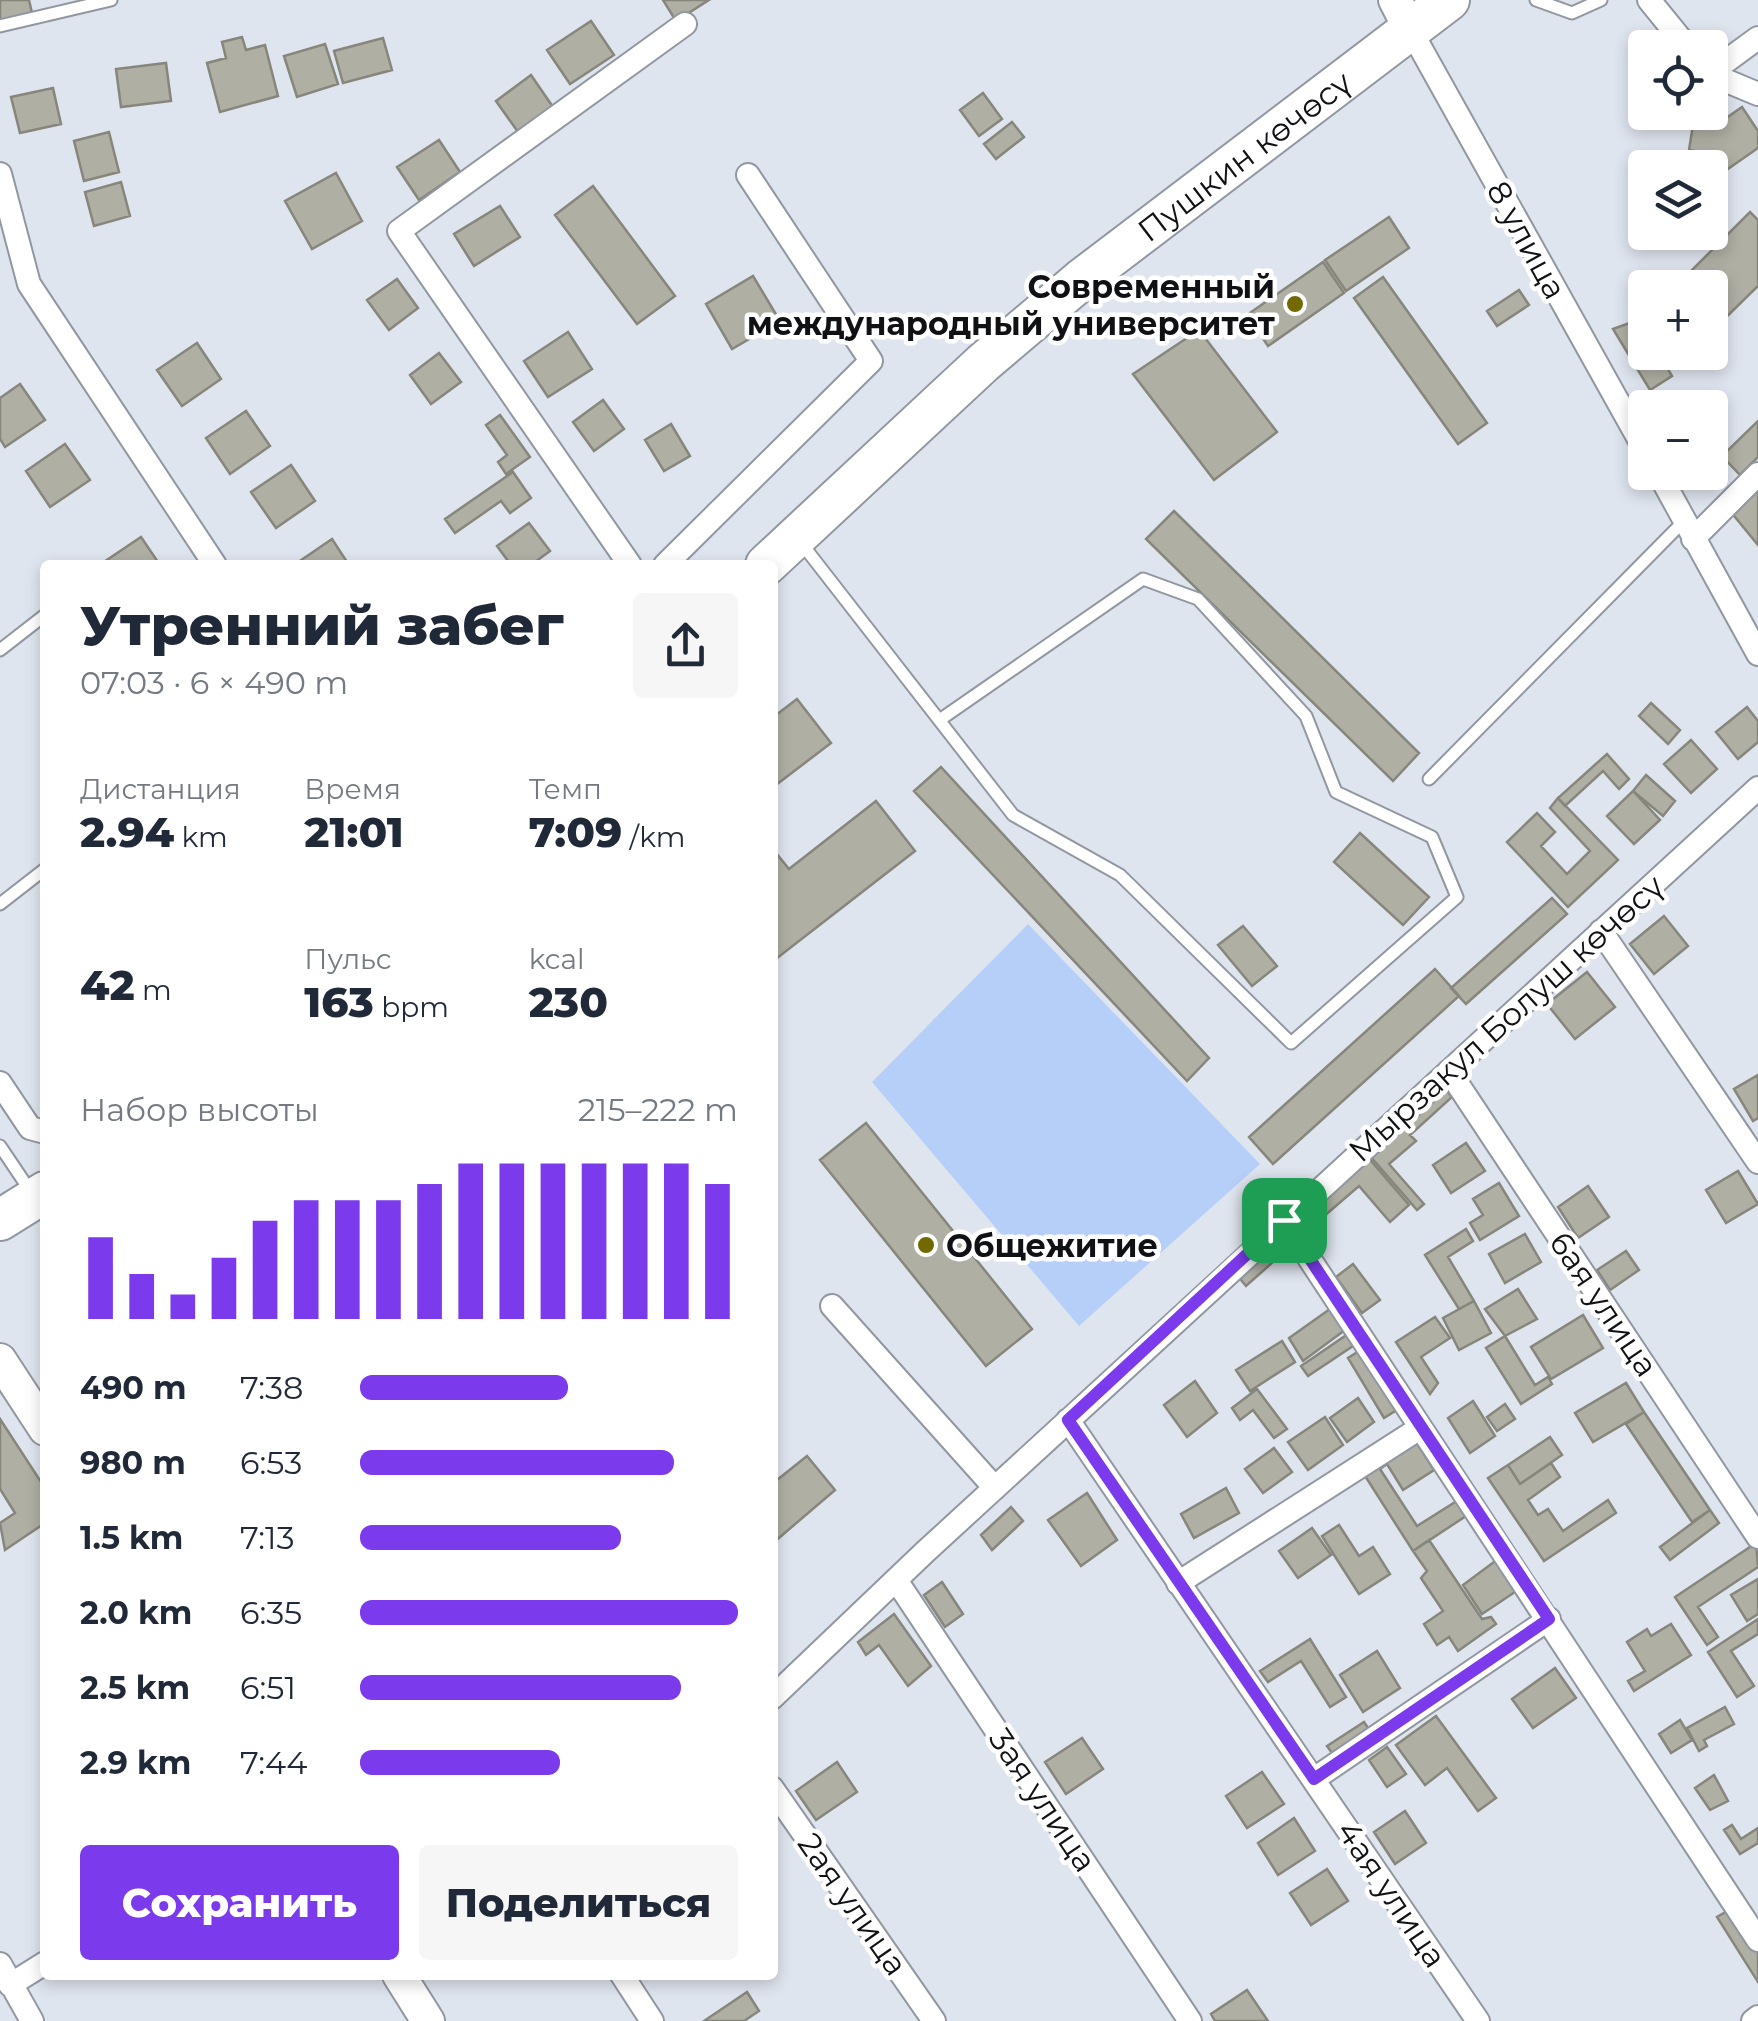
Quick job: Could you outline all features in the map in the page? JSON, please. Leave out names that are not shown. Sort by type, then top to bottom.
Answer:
[{"type":"highway","name":"Пушкин көчөсү","points":[[771,560],[1082,279],[1383,54],[1403,14],[1449,0]]},
{"type":"highway","points":[[0,1220],[40,1195]]},
{"type":"street","points":[[1649,0],[1673,30]]},
{"type":"street","name":"8 улица","points":[[1403,14],[1628,419]]},
{"type":"street","points":[[627,560],[399,230],[685,24]]},
{"type":"street","points":[[1728,60],[1758,38]]},
{"type":"street","points":[[1728,82],[1758,94]]},
{"type":"street","points":[[0,174],[28,284],[212,560]]},
{"type":"street","points":[[670,560],[871,361],[748,174]]},
{"type":"street","points":[[1689,529],[1758,474]]},
{"type":"street","points":[[1668,490],[1758,654]]},
{"type":"street","name":"Мырзакул Болуш көчөсү","points":[[778,1692],[1284,1220],[1758,788]]},
{"type":"street","points":[[1601,931],[1758,1162]]},
{"type":"street","name":"6ая улица","points":[[1449,1071],[1758,1537]]},
{"type":"street","points":[[0,1083],[30,1128],[40,1131]]},
{"type":"street","points":[[1284,1220],[1758,1940]]},
{"type":"street","points":[[832,1306],[995,1488]]},
{"type":"street","points":[[0,1360],[40,1421]]},
{"type":"street","name":"4ая улица","points":[[1068,1420],[1478,2021]]},
{"type":"street","points":[[1178,1583],[1420,1428]]},
{"type":"street","name":"3ая улица","points":[[896,1580],[1190,2021]]},
{"type":"street","points":[[1314,1779],[1549,1619]]},
{"type":"street","name":"2ая улица","points":[[778,1797],[934,2021]]},
{"type":"street","points":[[32,2021],[5,1974],[40,1964]]},
{"type":"street","points":[[402,1980],[428,2021]]},
{"type":"street","points":[[625,1980],[652,2021]]},
{"type":"lane","points":[[0,26],[110,0]]},
{"type":"lane","points":[[1536,0],[1572,13],[1601,0]]},
{"type":"lane","points":[[1429,779],[1689,529]]},
{"type":"lane","points":[[797,536],[1013,815],[1120,876],[1291,1043],[1457,896],[1432,836],[1336,792],[1306,716],[1198,599],[1144,579],[940,720]]},
{"type":"lane","points":[[0,650],[40,619]]},
{"type":"lane","points":[[0,904],[40,873]]},
{"type":"lane","points":[[0,1146],[40,1195]]},
{"type":"shaded area","points":[[1028,924],[1260,1164],[1079,1326],[872,1082]]},
{"type":"building","points":[[0,0],[29,0],[32,13],[0,20]]},
{"type":"building","points":[[663,0],[709,0],[676,21]]},
{"type":"building","points":[[591,21],[614,55],[570,84],[547,50]]},
{"type":"building","points":[[242,37],[246,50],[265,45],[278,96],[220,112],[207,63],[226,58],[222,42]]},
{"type":"building","points":[[383,38],[392,70],[343,83],[334,51]]},
{"type":"building","points":[[325,44],[338,84],[297,97],[284,56]]},
{"type":"building","points":[[166,63],[171,101],[121,107],[116,69]]},
{"type":"building","points":[[531,75],[553,107],[518,132],[496,101]]},
{"type":"building","points":[[53,88],[61,124],[20,133],[11,97]]},
{"type":"building","points":[[983,93],[1002,119],[979,136],[960,110]]},
{"type":"building","points":[[1742,107],[1758,131],[1758,148],[1728,169],[1728,150],[1689,150],[1692,130],[1728,130],[1728,117]]},
{"type":"building","points":[[1012,122],[1024,137],[996,159],[984,144]]},
{"type":"building","points":[[109,132],[119,172],[84,181],[74,141]]},
{"type":"building","points":[[439,140],[460,172],[419,200],[397,167]]},
{"type":"building","points":[[336,173],[362,221],[312,249],[285,201]]},
{"type":"building","points":[[121,182],[130,216],[94,226],[85,192]]},
{"type":"building","points":[[593,186],[675,296],[637,324],[555,215]]},
{"type":"building","points":[[500,206],[520,237],[474,266],[454,234]]},
{"type":"building","points":[[1750,212],[1758,220],[1758,286],[1728,315],[1728,270],[1692,270],[1712,250],[1728,250],[1728,234]]},
{"type":"building","points":[[1389,217],[1409,248],[1346,291],[1325,260]]},
{"type":"building","name":"Современный международный университет","points":[[1323,262],[1344,293],[1268,346],[1247,315]]},
{"type":"building","points":[[753,276],[780,321],[732,349],[706,304]]},
{"type":"building","points":[[1383,277],[1487,423],[1458,444],[1354,298]]},
{"type":"building","points":[[397,279],[418,308],[389,330],[367,300]]},
{"type":"building","points":[[1519,290],[1529,305],[1497,326],[1487,311]]},
{"type":"building","points":[[1628,324],[1628,354],[1613,329]]},
{"type":"building","points":[[1199,330],[1277,432],[1214,480],[1133,374]]},
{"type":"building","points":[[568,332],[592,369],[548,397],[524,361]]},
{"type":"building","points":[[197,343],[221,379],[182,406],[157,370]]},
{"type":"building","points":[[439,353],[461,382],[431,404],[410,375]]},
{"type":"building","points":[[1638,370],[1668,370],[1672,376],[1650,390]]},
{"type":"building","points":[[20,384],[45,420],[5,447],[0,439],[0,398]]},
{"type":"building","points":[[603,400],[624,429],[594,451],[573,422]]},
{"type":"building","points":[[246,411],[270,446],[230,474],[206,438]]},
{"type":"building","points":[[500,415],[530,457],[506,474],[498,462],[507,455],[486,425]]},
{"type":"building","points":[[1758,421],[1758,457],[1740,475],[1728,462],[1728,450]]},
{"type":"building","points":[[671,424],[690,456],[664,471],[645,440]]},
{"type":"building","points":[[65,444],[90,480],[50,507],[26,471]]},
{"type":"building","points":[[291,465],[315,501],[276,528],[251,492]]},
{"type":"building","points":[[513,472],[531,498],[510,513],[501,501],[455,533],[445,519]]},
{"type":"building","points":[[1758,487],[1758,545],[1730,511]]},
{"type":"building","points":[[1174,511],[1419,753],[1393,781],[1146,539]]},
{"type":"building","points":[[529,523],[550,551],[538,560],[507,560],[497,546]]},
{"type":"building","points":[[141,537],[157,560],[107,560]]},
{"type":"building","points":[[332,539],[346,560],[301,560]]},
{"type":"building","points":[[797,699],[831,743],[778,783],[778,713]]},
{"type":"building","points":[[1651,703],[1680,730],[1668,744],[1639,716]]},
{"type":"building","points":[[1747,707],[1758,721],[1758,742],[1738,759],[1716,732]]},
{"type":"building","points":[[1691,740],[1717,769],[1691,793],[1664,764]]},
{"type":"building","points":[[1607,754],[1629,779],[1619,789],[1603,771],[1565,806],[1558,798]]},
{"type":"building","points":[[941,767],[1209,1058],[1187,1081],[914,791]]},
{"type":"building","points":[[1646,775],[1675,801],[1663,816],[1633,791]]},
{"type":"building","points":[[1633,791],[1660,820],[1634,844],[1607,816]]},
{"type":"building","points":[[1558,798],[1618,860],[1568,907],[1507,842],[1537,813],[1555,832],[1541,846],[1567,874],[1590,851],[1550,808]]},
{"type":"building","points":[[876,801],[915,851],[778,957],[778,855],[789,869]]},
{"type":"building","points":[[1360,833],[1429,897],[1403,925],[1334,862]]},
{"type":"building","points":[[1552,898],[1567,914],[1466,1004],[1451,988]]},
{"type":"building","points":[[1664,916],[1688,946],[1654,974],[1630,944]]},
{"type":"building","points":[[1243,926],[1277,966],[1252,986],[1218,945]]},
{"type":"building","points":[[1435,969],[1459,996],[1273,1164],[1249,1137]]},
{"type":"building","points":[[1587,972],[1615,1007],[1575,1039],[1547,1004]]},
{"type":"building","points":[[1758,1075],[1758,1118],[1753,1121],[1734,1089]]},
{"type":"building","points":[[1440,1083],[1452,1097],[1410,1135],[1416,1141],[1389,1164],[1424,1204],[1417,1210],[1364,1149]]},
{"type":"building","name":"Общежитие","points":[[866,1123],[1032,1329],[986,1366],[820,1160]]},
{"type":"building","points":[[1466,1143],[1485,1171],[1451,1193],[1433,1165]]},
{"type":"building","points":[[1365,1154],[1409,1205],[1390,1222],[1359,1186],[1315,1224],[1303,1209]]},
{"type":"building","points":[[1738,1171],[1758,1204],[1726,1223],[1706,1190]]},
{"type":"building","points":[[1499,1183],[1519,1216],[1480,1240],[1470,1223],[1483,1215],[1473,1199]]},
{"type":"building","points":[[1588,1186],[1609,1217],[1578,1238],[1558,1207]]},
{"type":"building","points":[[1466,1229],[1473,1241],[1448,1257],[1474,1301],[1459,1309],[1425,1255]]},
{"type":"building","points":[[1284,1233],[1292,1245],[1246,1286],[1237,1275]]},
{"type":"building","points":[[1525,1234],[1541,1262],[1505,1283],[1489,1254]]},
{"type":"building","points":[[1626,1251],[1639,1270],[1610,1290],[1597,1270]]},
{"type":"building","points":[[1353,1264],[1380,1300],[1362,1313],[1336,1277]]},
{"type":"building","points":[[1518,1289],[1537,1319],[1505,1336],[1485,1309]]},
{"type":"building","points":[[1474,1301],[1491,1333],[1459,1350],[1443,1318]]},
{"type":"building","points":[[1330,1309],[1345,1330],[1303,1361],[1289,1338]]},
{"type":"building","points":[[1583,1315],[1603,1348],[1551,1379],[1531,1347]]},
{"type":"building","points":[[1435,1317],[1450,1338],[1421,1357],[1438,1383],[1430,1394],[1396,1342]]},
{"type":"building","points":[[1348,1334],[1353,1346],[1308,1376],[1301,1366]]},
{"type":"building","points":[[1505,1336],[1535,1385],[1548,1377],[1552,1384],[1521,1404],[1486,1348]]},
{"type":"building","points":[[1282,1341],[1295,1362],[1250,1391],[1236,1370]]},
{"type":"building","points":[[1364,1348],[1400,1408],[1384,1418],[1348,1358]]},
{"type":"building","points":[[1195,1381],[1217,1413],[1187,1437],[1164,1405]]},
{"type":"building","points":[[1626,1383],[1644,1412],[1593,1442],[1575,1413]]},
{"type":"building","points":[[1257,1389],[1287,1429],[1274,1438],[1253,1410],[1240,1420],[1232,1408]]},
{"type":"building","points":[[1358,1398],[1374,1422],[1347,1442],[1330,1418]]},
{"type":"building","points":[[1473,1401],[1495,1436],[1470,1453],[1448,1418]]},
{"type":"building","points":[[1505,1404],[1515,1419],[1497,1431],[1487,1417]]},
{"type":"building","points":[[1644,1412],[1710,1510],[1692,1522],[1626,1424]]},
{"type":"building","points":[[1325,1417],[1343,1445],[1308,1470],[1288,1442]]},
{"type":"building","points":[[0,1419],[40,1480],[40,1526],[5,1550],[0,1523],[15,1513],[0,1489]]},
{"type":"building","points":[[1550,1437],[1562,1455],[1520,1484],[1508,1465]]},
{"type":"building","points":[[1417,1443],[1434,1470],[1403,1490],[1387,1464],[1380,1469],[1417,1526],[1460,1499],[1469,1514],[1413,1551],[1365,1476]]},
{"type":"building","points":[[1274,1448],[1292,1472],[1263,1493],[1245,1469]]},
{"type":"building","points":[[807,1456],[835,1490],[778,1539],[778,1479]]},
{"type":"building","points":[[1551,1463],[1560,1477],[1528,1500],[1538,1515],[1548,1509],[1563,1531],[1608,1500],[1616,1513],[1544,1561],[1488,1478],[1508,1465],[1520,1484]]},
{"type":"building","points":[[1226,1488],[1239,1513],[1194,1538],[1181,1514]]},
{"type":"building","points":[[1087,1493],[1117,1540],[1081,1566],[1048,1520]]},
{"type":"building","points":[[1011,1507],[1023,1521],[992,1550],[981,1535]]},
{"type":"building","points":[[1710,1510],[1719,1523],[1670,1560],[1660,1547]]},
{"type":"building","points":[[1339,1525],[1359,1556],[1373,1547],[1390,1574],[1359,1594],[1322,1536]]},
{"type":"building","points":[[1312,1528],[1331,1555],[1298,1578],[1279,1551]]},
{"type":"building","points":[[1429,1540],[1482,1619],[1491,1617],[1496,1624],[1458,1651],[1449,1637],[1437,1645],[1424,1624],[1443,1611],[1421,1578],[1427,1571],[1413,1551]]},
{"type":"building","points":[[1756,1543],[1758,1567],[1698,1607],[1718,1637],[1707,1645],[1675,1597]]},
{"type":"building","points":[[1498,1559],[1518,1590],[1482,1614],[1463,1585]]},
{"type":"building","points":[[1758,1579],[1758,1614],[1747,1621],[1731,1595]]},
{"type":"building","points":[[942,1582],[963,1614],[945,1627],[924,1595]]},
{"type":"building","points":[[894,1614],[931,1666],[908,1686],[879,1645],[866,1655],[858,1642]]},
{"type":"building","points":[[1758,1619],[1758,1634],[1731,1651],[1754,1686],[1737,1697],[1708,1652]]},
{"type":"building","points":[[1671,1624],[1691,1655],[1634,1691],[1628,1681],[1645,1671],[1627,1642],[1647,1629],[1651,1636]]},
{"type":"building","points":[[1310,1639],[1346,1697],[1330,1707],[1301,1661],[1268,1682],[1260,1671]]},
{"type":"building","points":[[1377,1651],[1400,1688],[1363,1712],[1340,1675]]},
{"type":"building","points":[[1555,1668],[1576,1698],[1533,1728],[1512,1699]]},
{"type":"building","points":[[1725,1707],[1734,1724],[1704,1740],[1707,1746],[1699,1751],[1687,1728]]},
{"type":"building","points":[[1436,1716],[1496,1798],[1478,1811],[1447,1768],[1425,1785],[1396,1745]]},
{"type":"building","points":[[1680,1720],[1692,1740],[1671,1753],[1659,1734]]},
{"type":"building","points":[[1364,1722],[1372,1734],[1335,1757],[1327,1746]]},
{"type":"building","points":[[1082,1738],[1103,1769],[1066,1794],[1045,1762]]},
{"type":"building","points":[[1387,1747],[1406,1774],[1387,1787],[1369,1760]]},
{"type":"building","points":[[837,1762],[857,1792],[816,1820],[796,1791]]},
{"type":"building","points":[[1262,1772],[1284,1804],[1247,1828],[1226,1796]]},
{"type":"building","points":[[1714,1775],[1728,1801],[1710,1810],[1695,1788]]},
{"type":"building","points":[[1405,1811],[1426,1843],[1395,1864],[1374,1832]]},
{"type":"building","points":[[1294,1818],[1315,1851],[1278,1875],[1258,1843]]},
{"type":"building","points":[[1732,1825],[1741,1839],[1758,1828],[1758,1843],[1740,1854],[1724,1830]]},
{"type":"building","points":[[1327,1869],[1348,1901],[1311,1925],[1290,1893]]},
{"type":"building","points":[[1731,1909],[1758,1951],[1758,1982],[1717,1917]]},
{"type":"building","points":[[1247,1990],[1268,2021],[1215,2021],[1211,2014]]},
{"type":"building","points":[[747,1992],[759,2011],[744,2021],[704,2021]]},
{"type":"place","name":"Современный международный университет","points":[[1295,304]]},
{"type":"place","name":"Общежитие","points":[[926,1245]]},
{"type":"route","points":[[1284,1220],[1549,1619],[1314,1779],[1068,1420],[1284,1220]]}]
